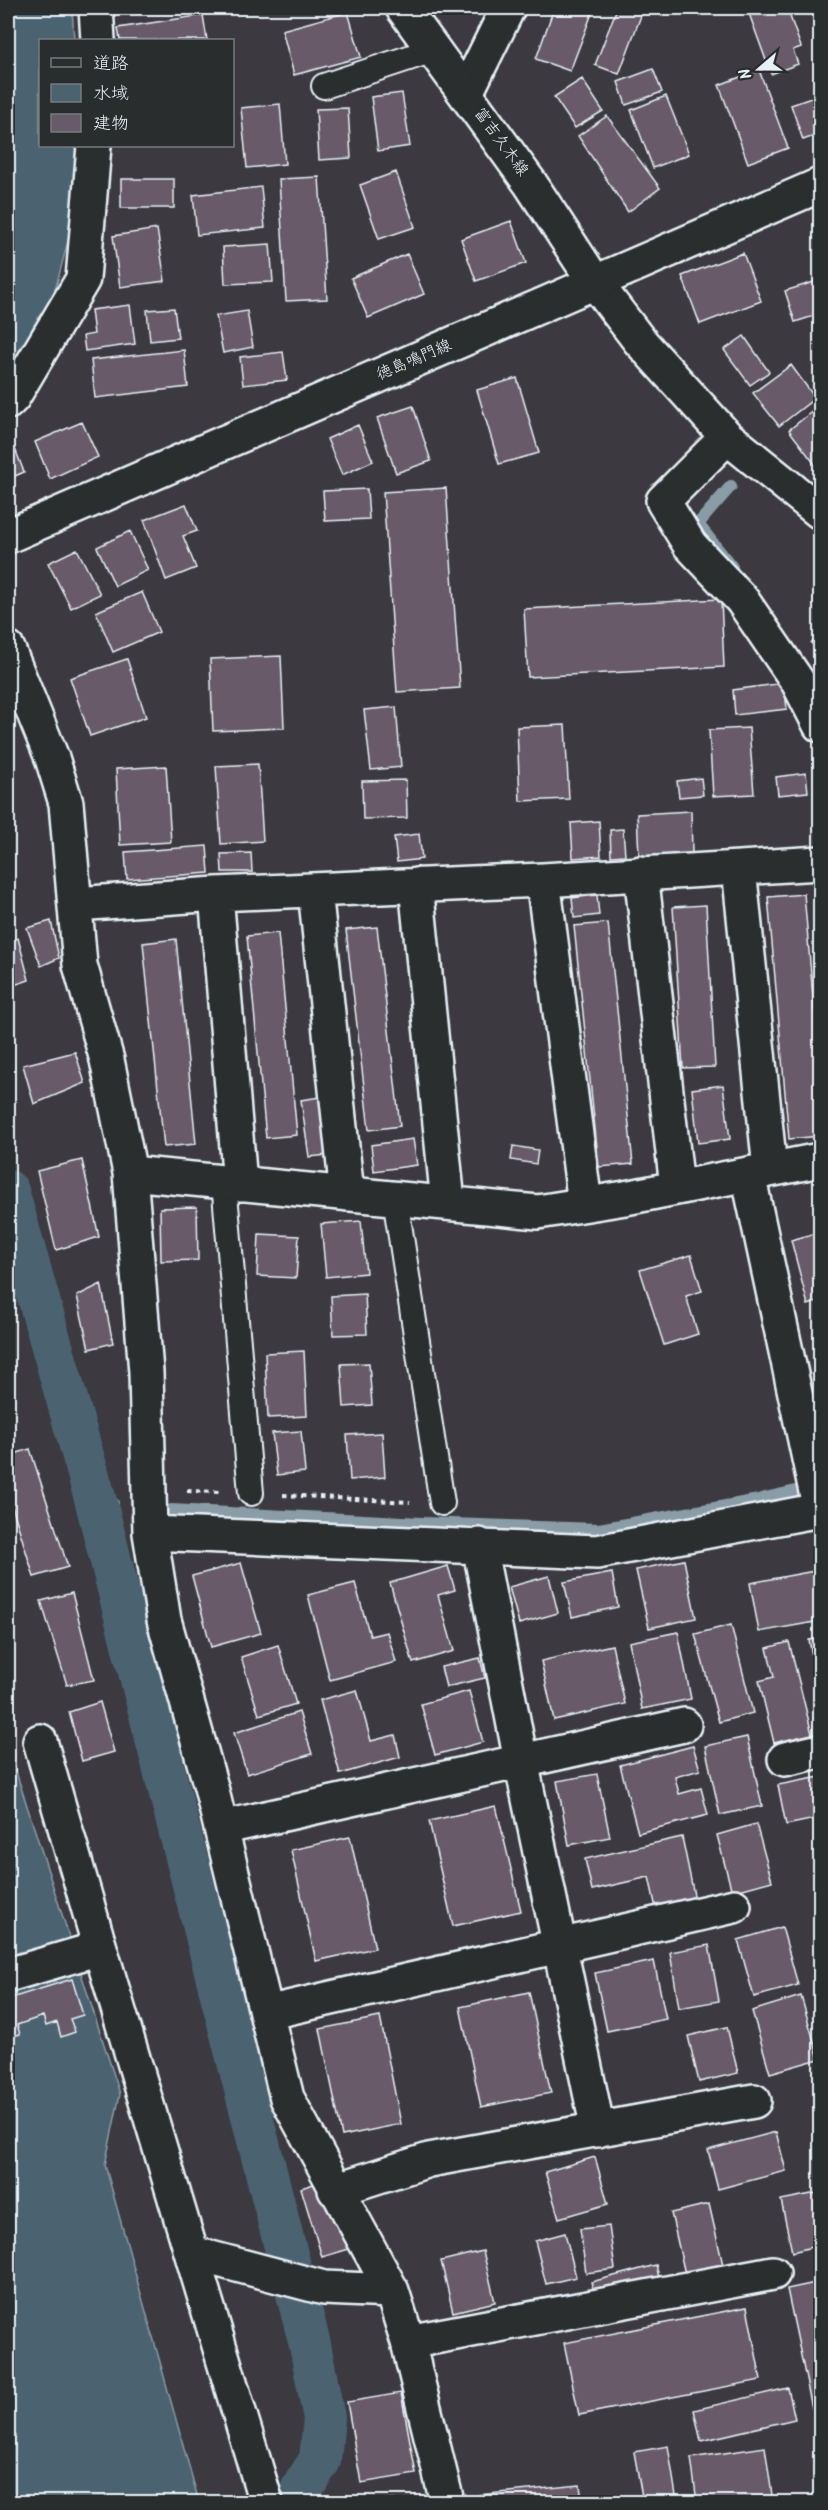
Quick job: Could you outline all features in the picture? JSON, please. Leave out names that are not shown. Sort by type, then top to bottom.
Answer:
[{"type":"street","points":[[96,8],[98,39]]},
{"type":"street","name":"富吉久木線","points":[[403,8],[530,183],[594,281],[639,340],[727,437],[820,512]]},
{"type":"street","points":[[466,93],[508,8]]},
{"type":"street","points":[[8,402],[83,279],[94,147]]},
{"type":"street","name":"徳島鳴門線","points":[[8,536],[820,185]]},
{"type":"street","points":[[727,437],[663,501],[690,545],[742,600],[798,682],[820,725]]},
{"type":"street","points":[[8,649],[52,758],[66,803],[80,965],[107,1060],[130,1173],[146,1372],[150,1533],[164,1620],[221,1828],[287,2098],[335,2190],[392,2291],[408,2342],[447,2502]]},
{"type":"street","points":[[76,904],[216,894],[543,880],[820,863]]},
{"type":"street","points":[[150,1533],[479,1545],[597,1552],[820,1510],[810,1472],[759,1172],[739,868]]},
{"type":"street","points":[[641,873],[677,1187]]},
{"type":"street","points":[[543,880],[585,1204]]},
{"type":"street","points":[[416,885],[448,1203]]},
{"type":"street","points":[[315,890],[347,1194]]},
{"type":"street","points":[[216,894],[232,1183]]},
{"type":"street","points":[[130,1173],[538,1212],[820,1160]]},
{"type":"street","points":[[479,1545],[521,1761],[598,2130]]},
{"type":"street","points":[[221,1828],[684,1725]]},
{"type":"street","points":[[40,1741],[90,1951],[192,2253],[266,2502]]},
{"type":"street","points":[[785,1759],[820,1751]]},
{"type":"street","points":[[266,2013],[734,1906]]},
{"type":"street","points":[[8,1975],[90,1951]]},
{"type":"street","points":[[335,2190],[429,2160],[754,2101]]},
{"type":"street","points":[[192,2253],[324,2289],[392,2291]]},
{"type":"street","points":[[408,2342],[773,2273]]},
{"type":"lane","points":[[324,86],[434,50]]},
{"type":"lane","points":[[232,1183],[251,1493]]},
{"type":"lane","points":[[395,1198],[442,1503]]},
{"type":"path","points":[[177,1491],[442,1503]]},
{"type":"water","points":[[8,8],[72,8],[74,39],[39,39],[39,147],[76,147],[73,222],[47,321],[8,372]]},
{"type":"water","points":[[8,1747],[120,2094],[105,2165],[199,2502],[8,2502]]},
{"type":"building","points":[[554,8],[594,8],[570,71],[536,59]]},
{"type":"building","points":[[617,8],[627,8],[642,13],[619,74],[595,65]]},
{"type":"building","points":[[747,8],[787,8],[801,47],[793,50],[798,64],[771,74]]},
{"type":"building","points":[[348,12],[361,57],[294,75],[282,30]]},
{"type":"building","points":[[203,15],[207,39],[120,39],[118,28]]},
{"type":"building","points":[[653,69],[662,92],[626,105],[618,82]]},
{"type":"building","points":[[759,70],[788,148],[748,163],[719,85]]},
{"type":"building","points":[[582,79],[603,111],[575,128],[554,97]]},
{"type":"building","points":[[402,93],[410,146],[378,151],[371,97]]},
{"type":"building","points":[[666,96],[689,154],[653,168],[631,110]]},
{"type":"building","points":[[817,96],[820,108],[820,134],[803,140],[791,105]]},
{"type":"building","points":[[280,104],[285,164],[247,168],[241,108]]},
{"type":"building","points":[[348,108],[351,158],[319,160],[316,109]]},
{"type":"building","points":[[607,116],[660,188],[628,212],[578,136]]},
{"type":"building","points":[[396,172],[415,227],[379,239],[360,185]]},
{"type":"building","points":[[319,177],[327,299],[286,301],[279,179]]},
{"type":"building","points":[[121,179],[174,179],[174,208],[121,208]]},
{"type":"building","points":[[261,187],[265,228],[197,235],[193,195]]},
{"type":"building","points":[[511,221],[526,263],[476,281],[461,239]]},
{"type":"building","points":[[157,229],[165,281],[120,287],[113,236]]},
{"type":"building","points":[[270,244],[273,282],[225,284],[223,247]]},
{"type":"building","points":[[743,253],[761,301],[700,324],[682,276]]},
{"type":"building","points":[[407,254],[424,294],[368,318],[351,278]]},
{"type":"building","points":[[820,280],[820,314],[795,322],[785,291]]},
{"type":"building","points":[[130,305],[135,344],[85,351],[83,336],[94,334],[91,310]]},
{"type":"building","points":[[174,308],[178,338],[150,341],[147,310]]},
{"type":"building","points":[[247,311],[253,347],[223,353],[216,316]]},
{"type":"building","points":[[744,336],[769,372],[750,385],[724,350]]},
{"type":"building","points":[[184,350],[188,387],[95,398],[91,360]]},
{"type":"building","points":[[283,352],[287,380],[243,385],[240,357]]},
{"type":"building","points":[[791,365],[815,398],[779,426],[753,393]]},
{"type":"building","points":[[517,378],[539,453],[499,464],[477,390]]},
{"type":"building","points":[[413,406],[431,461],[396,473],[377,418]]},
{"type":"building","points":[[814,410],[820,418],[820,471],[789,430]]},
{"type":"building","points":[[82,422],[98,457],[50,479],[35,442]]},
{"type":"building","points":[[358,425],[373,461],[342,475],[327,439]]},
{"type":"building","points":[[12,441],[24,472],[8,479],[8,443]]},
{"type":"building","points":[[446,488],[460,688],[397,692],[383,492]]},
{"type":"building","points":[[367,489],[369,519],[325,521],[323,491]]},
{"type":"building","points":[[186,504],[197,531],[183,536],[196,568],[166,580],[144,520]]},
{"type":"building","points":[[130,531],[148,570],[115,586],[97,547]]},
{"type":"building","points":[[77,549],[100,594],[71,608],[48,563]]},
{"type":"building","points":[[142,592],[159,632],[113,652],[96,612]]},
{"type":"building","points":[[721,599],[724,667],[528,677],[524,609]]},
{"type":"building","points":[[820,632],[820,652],[811,643]]},
{"type":"building","points":[[281,656],[284,728],[213,731],[210,659]]},
{"type":"building","points":[[127,659],[146,717],[90,736],[70,678]]},
{"type":"building","points":[[784,683],[787,709],[735,715],[733,690]]},
{"type":"building","points":[[396,707],[401,767],[371,770],[364,710]]},
{"type":"building","points":[[565,725],[569,799],[520,801],[517,727]]},
{"type":"building","points":[[749,728],[754,794],[713,796],[709,730]]},
{"type":"building","points":[[258,764],[263,841],[221,844],[216,766]]},
{"type":"building","points":[[166,766],[171,842],[120,845],[116,769]]},
{"type":"building","points":[[806,773],[808,792],[778,795],[776,777]]},
{"type":"building","points":[[701,778],[703,795],[679,797],[677,781]]},
{"type":"building","points":[[406,780],[407,818],[363,819],[362,781]]},
{"type":"building","points":[[691,811],[692,854],[639,856],[637,814]]},
{"type":"building","points":[[599,821],[601,856],[573,858],[571,823]]},
{"type":"building","points":[[623,829],[625,855],[611,856],[610,830]]},
{"type":"building","points":[[419,834],[422,859],[397,862],[394,837]]},
{"type":"building","points":[[207,846],[209,873],[127,879],[125,852]]},
{"type":"building","points":[[251,853],[252,872],[222,872],[221,854]]},
{"type":"building","points":[[804,894],[820,1076],[820,1136],[789,1139],[768,897]]},
{"type":"building","points":[[597,895],[599,915],[574,918],[572,898]]},
{"type":"building","points":[[706,905],[715,1067],[683,1068],[673,907]]},
{"type":"building","points":[[51,921],[59,958],[41,966],[27,928]]},
{"type":"building","points":[[608,923],[633,1164],[599,1167],[574,926]]},
{"type":"building","points":[[377,927],[400,1126],[369,1130],[346,930]]},
{"type":"building","points":[[278,933],[297,1135],[266,1138],[247,936]]},
{"type":"building","points":[[18,938],[29,980],[8,987],[8,942]]},
{"type":"building","points":[[176,939],[196,1144],[164,1147],[143,943]]},
{"type":"building","points":[[75,1052],[85,1083],[34,1104],[23,1065]]},
{"type":"building","points":[[723,1085],[730,1139],[698,1143],[692,1089]]},
{"type":"building","points":[[320,1097],[328,1155],[309,1157],[301,1100]]},
{"type":"building","points":[[413,1139],[417,1165],[374,1171],[371,1145]]},
{"type":"building","points":[[513,1146],[538,1150],[536,1164],[511,1160]]},
{"type":"building","points":[[82,1160],[99,1237],[56,1250],[37,1171]]},
{"type":"building","points":[[197,1207],[198,1260],[161,1261],[160,1208]]},
{"type":"building","points":[[361,1221],[366,1273],[326,1277],[321,1224]]},
{"type":"building","points":[[820,1232],[820,1301],[808,1305],[791,1240]]},
{"type":"building","points":[[259,1234],[299,1236],[296,1278],[257,1276]]},
{"type":"building","points":[[691,1255],[702,1291],[686,1296],[698,1334],[664,1345],[640,1270]]},
{"type":"building","points":[[101,1284],[113,1343],[89,1349],[77,1296]]},
{"type":"building","points":[[365,1294],[367,1334],[333,1335],[331,1296]]},
{"type":"building","points":[[304,1351],[307,1416],[268,1418],[265,1353]]},
{"type":"building","points":[[369,1363],[372,1405],[344,1407],[341,1364]]},
{"type":"building","points":[[301,1431],[305,1472],[277,1475],[272,1433]]},
{"type":"building","points":[[382,1433],[385,1477],[350,1480],[347,1435]]},
{"type":"building","points":[[30,1449],[68,1567],[34,1577],[11,1503],[8,1504],[8,1456]]},
{"type":"building","points":[[684,1560],[696,1618],[649,1628],[636,1570]]},
{"type":"building","points":[[241,1563],[261,1633],[211,1647],[192,1576]]},
{"type":"building","points":[[448,1566],[455,1590],[438,1595],[454,1651],[413,1663],[390,1583]]},
{"type":"building","points":[[820,1570],[820,1621],[759,1632],[750,1583]]},
{"type":"building","points":[[612,1573],[618,1607],[572,1617],[564,1582]]},
{"type":"building","points":[[549,1576],[558,1613],[519,1624],[509,1587]]},
{"type":"building","points":[[355,1583],[370,1636],[387,1632],[396,1662],[330,1680],[308,1595]]},
{"type":"building","points":[[72,1593],[94,1680],[67,1685],[41,1601]]},
{"type":"building","points":[[731,1625],[753,1713],[719,1722],[695,1634]]},
{"type":"building","points":[[678,1632],[691,1699],[642,1709],[629,1642]]},
{"type":"building","points":[[820,1638],[820,1696],[809,1640]]},
{"type":"building","points":[[789,1642],[812,1734],[774,1743],[759,1681],[774,1677],[767,1648]]},
{"type":"building","points":[[278,1645],[296,1704],[259,1715],[241,1657]]},
{"type":"building","points":[[612,1645],[625,1704],[554,1720],[541,1661]]},
{"type":"building","points":[[480,1658],[485,1678],[446,1687],[441,1667]]},
{"type":"building","points":[[357,1690],[371,1741],[395,1735],[400,1757],[340,1774],[320,1700]]},
{"type":"building","points":[[469,1691],[483,1742],[435,1755],[421,1704]]},
{"type":"building","points":[[100,1702],[114,1752],[82,1761],[69,1712]]},
{"type":"building","points":[[299,1712],[312,1754],[247,1774],[234,1733]]},
{"type":"building","points":[[747,1737],[762,1806],[720,1815],[705,1746]]},
{"type":"building","points":[[693,1746],[700,1770],[675,1777],[679,1794],[701,1788],[708,1815],[638,1833],[620,1765]]},
{"type":"building","points":[[597,1774],[610,1837],[569,1845],[557,1781]]},
{"type":"building","points":[[820,1777],[820,1818],[786,1825],[778,1785]]},
{"type":"building","points":[[496,1806],[521,1911],[453,1926],[429,1821]]},
{"type":"building","points":[[756,1824],[772,1881],[732,1892],[717,1835]]},
{"type":"building","points":[[820,1834],[820,1858],[814,1835]]},
{"type":"building","points":[[350,1837],[375,1948],[316,1961],[291,1850]]},
{"type":"building","points":[[682,1837],[695,1900],[656,1908],[649,1877],[592,1890],[585,1859]]},
{"type":"building","points":[[782,1927],[798,1985],[754,1997],[738,1940]]},
{"type":"building","points":[[709,1945],[719,2001],[679,2008],[670,1952]]},
{"type":"building","points":[[654,1961],[666,2019],[607,2031],[595,1973]]},
{"type":"building","points":[[72,1979],[83,2015],[70,2019],[75,2032],[61,2037],[57,2022],[46,2026],[43,2016],[17,2025],[20,2034],[8,2038],[8,1999]]},
{"type":"building","points":[[529,1992],[551,2093],[481,2107],[460,2007]]},
{"type":"building","points":[[801,1996],[819,2059],[770,2073],[752,2011]]},
{"type":"building","points":[[380,2017],[401,2124],[342,2136],[320,2029]]},
{"type":"building","points":[[727,2027],[738,2073],[699,2082],[688,2036]]},
{"type":"building","points":[[776,2132],[786,2171],[718,2189],[708,2150]]},
{"type":"building","points":[[595,2157],[608,2204],[559,2218],[545,2172]]},
{"type":"building","points":[[320,2182],[330,2213],[338,2211],[349,2249],[322,2257],[301,2188]]},
{"type":"building","points":[[817,2193],[820,2210],[820,2245],[792,2252],[781,2200]]},
{"type":"building","points":[[709,2204],[723,2265],[685,2274],[671,2213]]},
{"type":"building","points":[[609,2226],[615,2269],[586,2273],[580,2229]]},
{"type":"building","points":[[565,2233],[576,2277],[546,2284],[535,2241]]},
{"type":"building","points":[[483,2251],[495,2302],[453,2312],[441,2261]]},
{"type":"building","points":[[656,2265],[660,2281],[596,2297],[591,2282]]},
{"type":"building","points":[[820,2282],[820,2406],[812,2408],[787,2289]]},
{"type":"building","points":[[747,2307],[761,2380],[579,2415],[564,2343]]},
{"type":"building","points":[[788,2388],[795,2419],[701,2441],[694,2410]]},
{"type":"building","points":[[401,2393],[416,2474],[361,2483],[347,2402]]},
{"type":"building","points":[[668,2446],[677,2502],[643,2502],[634,2452]]},
{"type":"building","points":[[765,2447],[773,2502],[697,2502],[691,2458]]},
{"type":"building","points":[[580,2485],[582,2502],[479,2502],[479,2495]]},
{"type":"building","points":[[394,2500],[394,2502],[363,2502]]},
{"type":"waterway","points":[[731,486],[698,524],[732,567]]},
{"type":"waterway","points":[[8,1191],[95,1498],[310,2345],[324,2418],[320,2460],[302,2488]]},
{"type":"waterway","points":[[171,1510],[422,1523],[599,1529],[753,1501],[813,1487]]},
{"type":"waterway","points":[[95,1498],[113,1503]]}]
